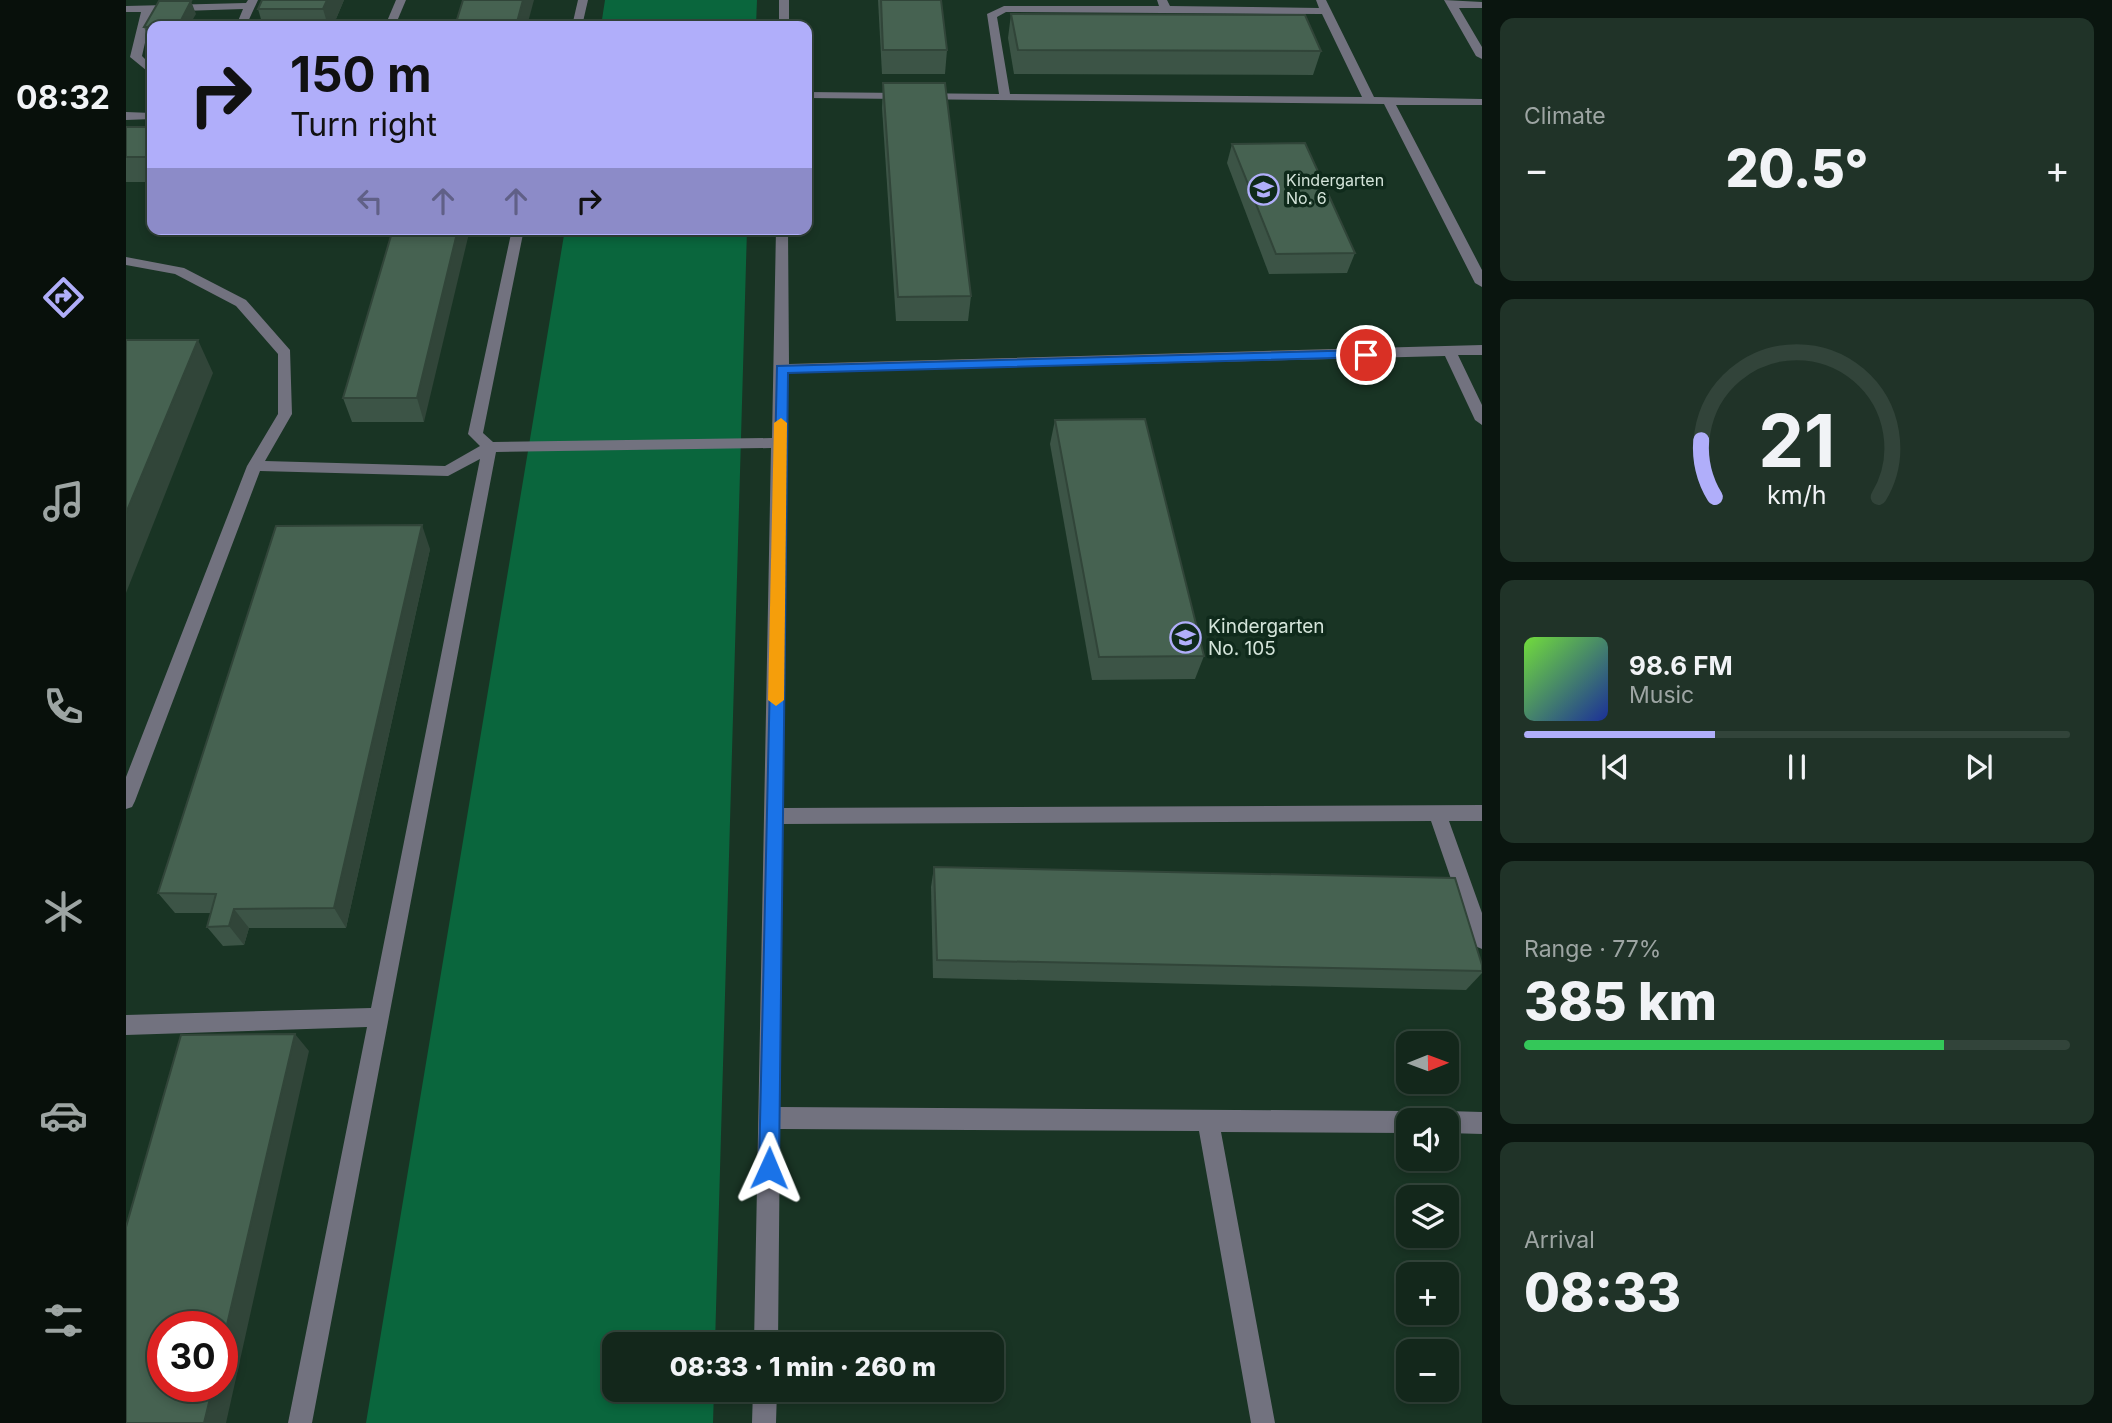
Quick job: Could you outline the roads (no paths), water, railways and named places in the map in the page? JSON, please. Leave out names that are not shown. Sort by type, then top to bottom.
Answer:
[{"type":"street","points":[[392,21],[401,0]]},
{"type":"street","points":[[578,21],[583,0]]},
{"type":"street","points":[[784,0],[784,21]]},
{"type":"street","points":[[1450,2],[1482,5]]},
{"type":"street","points":[[1450,2],[1482,57]]},
{"type":"street","points":[[126,9],[251,3],[243,21]]},
{"type":"street","points":[[1005,98],[991,16],[1004,9],[1074,4],[1323,6],[1370,102]]},
{"type":"street","points":[[147,8],[136,57],[147,67]]},
{"type":"street","points":[[812,95],[1482,102]]},
{"type":"street","points":[[1389,102],[1482,284]]},
{"type":"street","points":[[126,116],[147,116]]},
{"type":"street","points":[[490,447],[475,434],[517,235]]},
{"type":"street","points":[[766,1332],[782,235]]},
{"type":"street","points":[[126,261],[179,271],[241,303],[285,353],[285,414],[256,466],[126,801]]},
{"type":"street","points":[[782,369],[1482,350]]},
{"type":"street","points":[[1450,352],[1482,420]]},
{"type":"street","points":[[256,466],[448,471],[490,447],[780,443]]},
{"type":"street","points":[[300,1423],[490,447]]},
{"type":"street","points":[[1437,813],[1482,940]]},
{"type":"street","points":[[774,817],[1482,813]]},
{"type":"street","points":[[126,1025],[379,1017]]},
{"type":"street","points":[[769,1118],[1396,1122]]},
{"type":"street","points":[[1208,1121],[1263,1423]]},
{"type":"street","points":[[1459,1122],[1482,1123]]},
{"type":"street","points":[[764,1423],[765,1402]]},
{"type":"place","name":"Kindergarten No. 6","points":[[1263,189]]},
{"type":"place","name":"Kindergarten No. 105","points":[[1185,637]]}]
